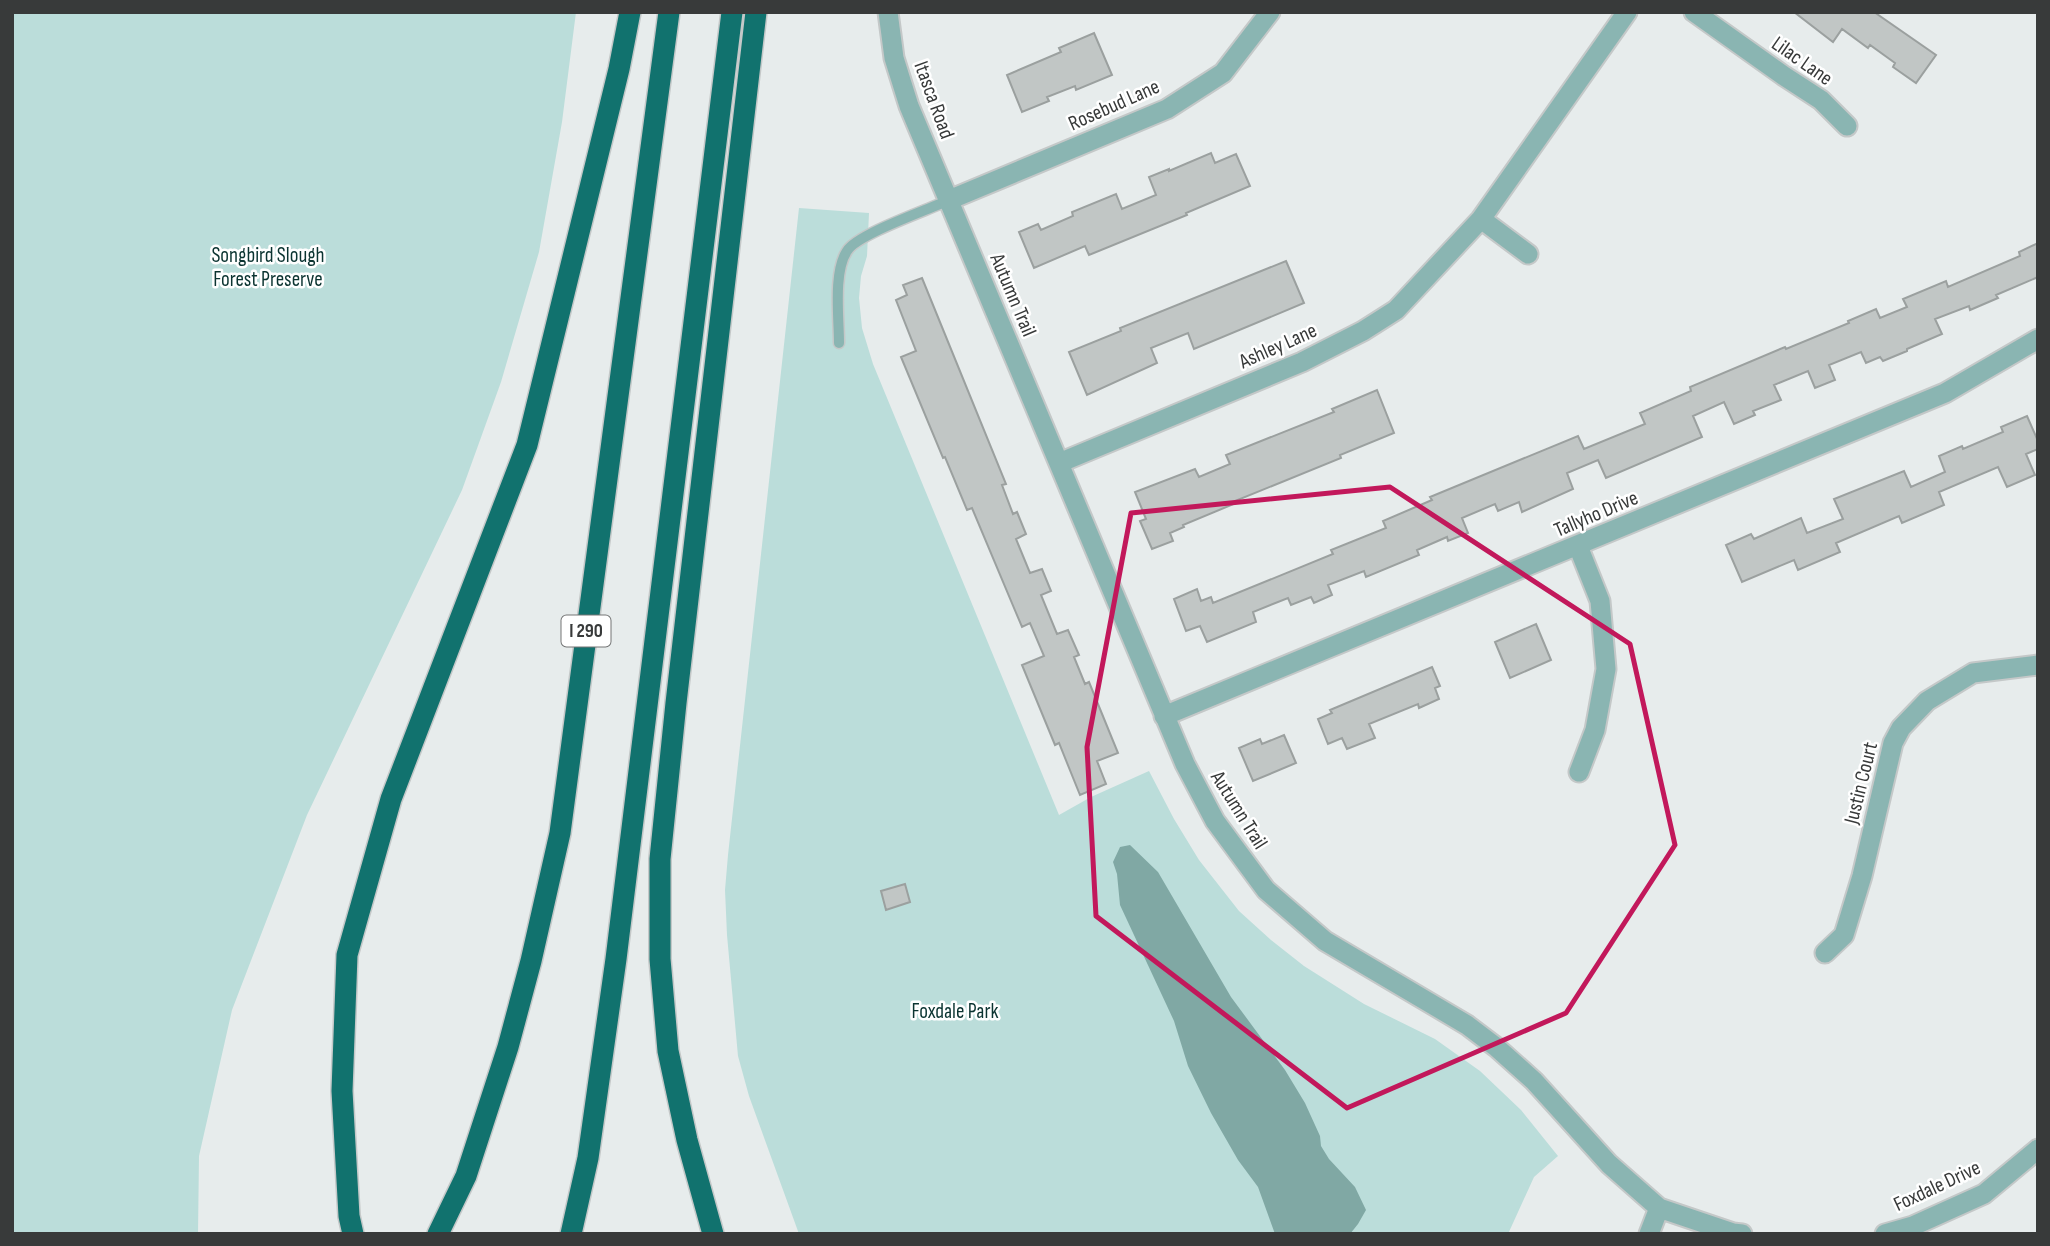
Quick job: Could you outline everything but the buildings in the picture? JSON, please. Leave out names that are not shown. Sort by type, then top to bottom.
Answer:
[{"type":"highway","points":[[351,1225],[342,1091],[347,955],[391,799],[527,445],[619,69],[630,12]]},
{"type":"highway","name":"I 290","points":[[439,1234],[466,1176],[508,1047],[560,833],[669,12]]},
{"type":"highway","points":[[571,1234],[588,1157],[614,972],[732,12]]},
{"type":"highway","points":[[713,1234],[687,1140],[667,1051],[660,959],[660,859],[756,12]]},
{"type":"street","name":"Itasca Road","points":[[888,12],[894,58],[909,106],[949,200]]},
{"type":"street","name":"Rosebud Lane","points":[[949,200],[1167,109],[1223,73],[1270,12]]},
{"type":"street","name":"Ashley Lane","points":[[1059,463],[1303,362],[1363,331],[1396,310],[1481,219],[1627,12]]},
{"type":"street","name":"Lilac Lane","points":[[1694,12],[1821,100],[1847,126]]},
{"type":"street","name":"Autumn Trail","points":[[949,200],[1185,764],[1215,821],[1266,890],[1325,941],[1467,1025],[1496,1047],[1534,1081],[1609,1164],[1659,1208],[1742,1234]]},
{"type":"street","points":[[1481,219],[1528,254]]},
{"type":"street","name":"Tallyho Drive","points":[[1164,716],[1945,393],[2038,339]]},
{"type":"street","points":[[1578,546],[1600,601],[1606,669],[1595,730],[1579,772]]},
{"type":"street","name":"Justin Court","points":[[1825,953],[1844,935],[1862,876],[1893,743],[1901,729],[1927,701],[1973,673],[2038,664]]},
{"type":"street","name":"Foxdale Drive","points":[[1885,1234],[1913,1226],[1984,1194],[2038,1149]]},
{"type":"street","points":[[1649,1234],[1659,1208]]},
{"type":"lane","points":[[839,343],[839,273],[847,251],[860,239],[949,200]]},
{"type":"highlighted area","points":[[1390,487],[1630,644],[1675,845],[1566,1013],[1347,1108],[1096,916],[1087,747],[1131,513]]},
{"type":"green space","name":"Songbird Slough Forest Preserve","points":[[12,12],[576,12],[562,122],[539,252],[501,382],[462,490],[307,815],[232,1010],[199,1156],[198,1234],[12,1234]]},
{"type":"green space","name":"Foxdale Park","points":[[799,208],[869,213],[867,256],[861,276],[859,298],[862,328],[873,364],[1059,815],[1091,797],[1149,771],[1199,860],[1239,911],[1304,966],[1364,1004],[1435,1039],[1480,1071],[1521,1110],[1558,1156],[1534,1177],[1508,1234],[799,1234],[749,1096],[738,1056],[725,890]]},
{"type":"shaded area","points":[[1130,845],[1158,872],[1231,997],[1285,1070],[1305,1103],[1320,1136],[1321,1146],[1329,1159],[1355,1187],[1366,1210],[1350,1234],[1275,1234],[1258,1187],[1238,1160],[1188,1066],[1174,1021],[1120,905],[1113,862],[1120,847]]}]
